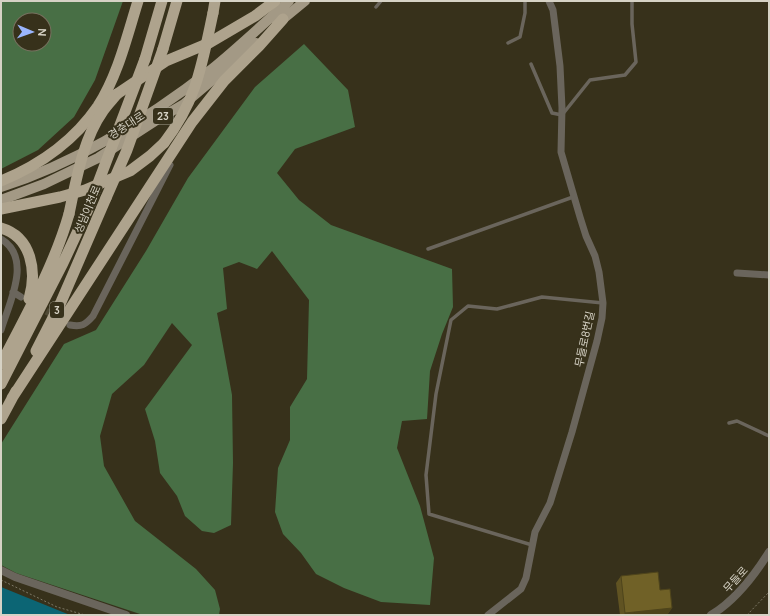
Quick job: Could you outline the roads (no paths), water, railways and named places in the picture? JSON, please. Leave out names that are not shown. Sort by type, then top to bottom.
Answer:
[{"type":"highway","points":[[1,181],[36,165],[70,139],[85,123],[98,105],[112,78],[138,1]]},
{"type":"highway","name":"성남이천로","points":[[1,384],[57,275],[89,207],[145,59],[162,1]]},
{"type":"highway","name":"성남이천로","points":[[1,419],[61,302],[127,150],[163,49],[177,1]]},
{"type":"highway","points":[[1,209],[60,197],[85,190],[130,171],[164,143],[184,114],[196,87],[215,1]]},
{"type":"highway","points":[[1,364],[21,326],[61,241],[77,178],[93,128],[102,111],[117,94],[166,61],[209,43],[255,16],[275,1]]},
{"type":"highway","points":[[12,398],[192,122],[224,81],[259,46],[283,19]]},
{"type":"highway","points":[[1,228],[17,236],[25,246],[31,259],[33,273],[32,288],[21,326]]},
{"type":"main road","name":"경충대로","points":[[1,186],[16,182],[73,158],[126,130],[151,114],[213,68],[289,1]]},
{"type":"main road","name":"경충대로","points":[[1,200],[44,184],[98,158],[155,120],[184,104],[305,1]]},
{"type":"street","name":"무들로8번길","points":[[488,615],[521,589],[526,578],[535,532],[550,503],[572,432],[602,318],[603,303],[599,272],[595,256],[586,236],[573,197],[561,152],[562,115],[560,66],[553,10],[549,1]]},
{"type":"street","points":[[70,325],[78,327],[86,323],[93,316],[192,122]]},
{"type":"street","points":[[1,239],[8,243],[14,252],[18,264],[18,275],[1,330]]},
{"type":"street","points":[[737,273],[769,275]]},
{"type":"street","points":[[13,292],[21,297]]},
{"type":"street","name":"무들로","points":[[711,615],[736,596],[757,571],[769,552]]},
{"type":"street","points":[[1,570],[15,577],[126,615]]},
{"type":"lane","points":[[376,7],[381,1]]},
{"type":"lane","points":[[508,43],[520,37],[525,14],[525,1]]},
{"type":"lane","points":[[531,64],[552,113],[562,115],[590,80],[625,75],[636,62],[632,24],[632,1]]},
{"type":"lane","points":[[428,249],[573,197]]},
{"type":"lane","points":[[532,545],[429,514],[426,474],[436,394],[451,320],[468,306],[497,309],[542,297],[603,303]]},
{"type":"lane","points":[[729,423],[737,421],[769,436]]},
{"type":"water","points":[[1,587],[70,615],[1,615]]},
{"type":"tunnel","points":[[37,306],[57,317]]}]
